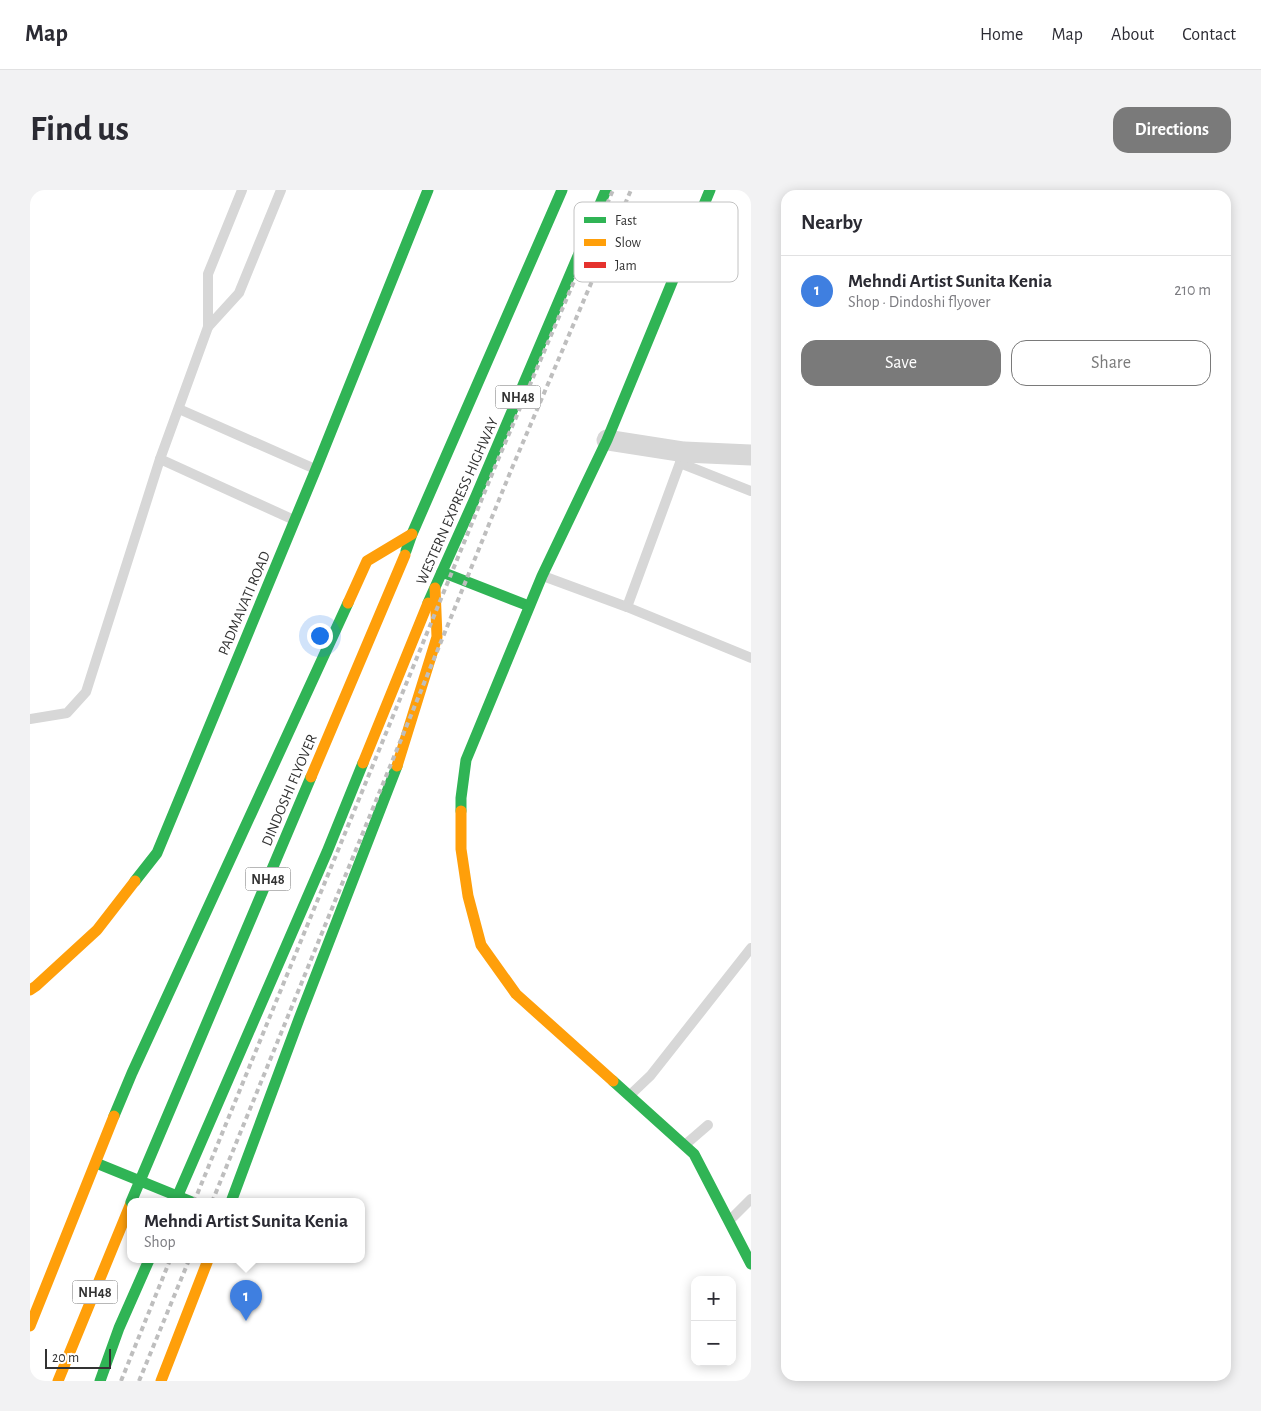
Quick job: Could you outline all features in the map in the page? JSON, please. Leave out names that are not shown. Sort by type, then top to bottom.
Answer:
[{"type":"main road","name":"PADMAVATI ROAD","points":[[30,990],[98,930],[157,853],[316,469],[428,190]]},
{"type":"main road","name":"WESTERN EXPRESS HIGHWAY","points":[[405,555],[412,534],[562,190]]},
{"type":"main road","name":"WESTERN EXPRESS HIGHWAY","points":[[601,202],[606,190]]},
{"type":"main road","points":[[705,202],[710,190]]},
{"type":"main road","name":"WESTERN EXPRESS HIGHWAY","points":[[177,1198],[327,852],[428,603],[476,496],[574,265]]},
{"type":"main road","points":[[672,282],[607,440],[542,576],[466,760],[461,798],[461,849],[468,896],[481,946],[516,994],[694,1154],[751,1264]]},
{"type":"main road","points":[[30,1326],[132,1073],[367,561],[412,534]]},
{"type":"main road","name":"DINDOSHI FLYOVER","points":[[133,1198],[405,555]]},
{"type":"main road","points":[[442,572],[530,606]]},
{"type":"main road","points":[[232,1198],[395,773],[437,637],[435,588]]},
{"type":"main road","points":[[96,1163],[182,1198]]},
{"type":"main road","name":"DINDOSHI FLYOVER","points":[[58,1381],[127,1212]]},
{"type":"main road","name":"NH48","points":[[100,1381],[118,1328],[148,1263]]},
{"type":"main road","points":[[161,1381],[207,1263]]},
{"type":"street","points":[[607,440],[682,457],[751,455]]},
{"type":"lane","points":[[30,719],[67,712],[86,692],[160,459],[208,328],[208,274],[242,190]]},
{"type":"lane","points":[[208,328],[239,293],[282,190]]},
{"type":"lane","points":[[179,408],[316,469]]},
{"type":"lane","points":[[627,607],[682,457],[751,491]]},
{"type":"lane","points":[[160,459],[295,520]]},
{"type":"lane","points":[[542,576],[627,607],[751,658]]},
{"type":"lane","points":[[630,1095],[651,1076],[751,948]]},
{"type":"lane","points":[[685,1145],[708,1125]]},
{"type":"lane","points":[[729,1221],[751,1199]]},
{"type":"railway","points":[[608,202],[613,190]]},
{"type":"railway","points":[[626,202],[631,190]]},
{"type":"railway","points":[[196,1198],[497,462],[574,281]]},
{"type":"railway","points":[[214,1198],[512,468],[592,282]]},
{"type":"railway","points":[[121,1381],[169,1263]]},
{"type":"railway","points":[[139,1381],[188,1263]]},
{"type":"traffic: fast","points":[[135,881],[157,853],[316,469],[428,190]]},
{"type":"traffic: fast","points":[[406,551],[562,190]]},
{"type":"traffic: fast","points":[[601,202],[606,190]]},
{"type":"traffic: fast","points":[[705,202],[710,190]]},
{"type":"traffic: fast","points":[[428,603],[476,496],[574,265]]},
{"type":"traffic: fast","points":[[461,811],[466,760],[542,576],[607,440],[672,282]]},
{"type":"traffic: fast","points":[[442,572],[529,606]]},
{"type":"traffic: fast","points":[[114,1116],[348,603]]},
{"type":"traffic: fast","points":[[177,1198],[327,852],[363,763]]},
{"type":"traffic: fast","points":[[232,1198],[299,1019],[397,766]]},
{"type":"traffic: fast","points":[[133,1198],[311,777]]},
{"type":"traffic: fast","points":[[613,1081],[694,1154],[751,1264]]},
{"type":"traffic: fast","points":[[96,1163],[182,1198]]},
{"type":"traffic: fast","points":[[100,1381],[119,1328],[148,1263]]},
{"type":"traffic: slow","points":[[348,603],[367,561],[412,534]]},
{"type":"traffic: slow","points":[[311,777],[405,555]]},
{"type":"traffic: slow","points":[[397,766],[437,637],[435,588]]},
{"type":"traffic: slow","points":[[363,763],[428,603]]},
{"type":"traffic: slow","points":[[461,811],[461,849],[468,896],[481,945],[516,994],[613,1081]]},
{"type":"traffic: slow","points":[[30,990],[97,930],[135,881]]},
{"type":"traffic: slow","points":[[30,1326],[114,1116]]},
{"type":"traffic: slow","points":[[58,1381],[127,1213]]},
{"type":"traffic: slow","points":[[161,1381],[207,1263]]},
{"type":"place","name":"Mehndi Artist Sunita Kenia","points":[[246,1321]]}]
